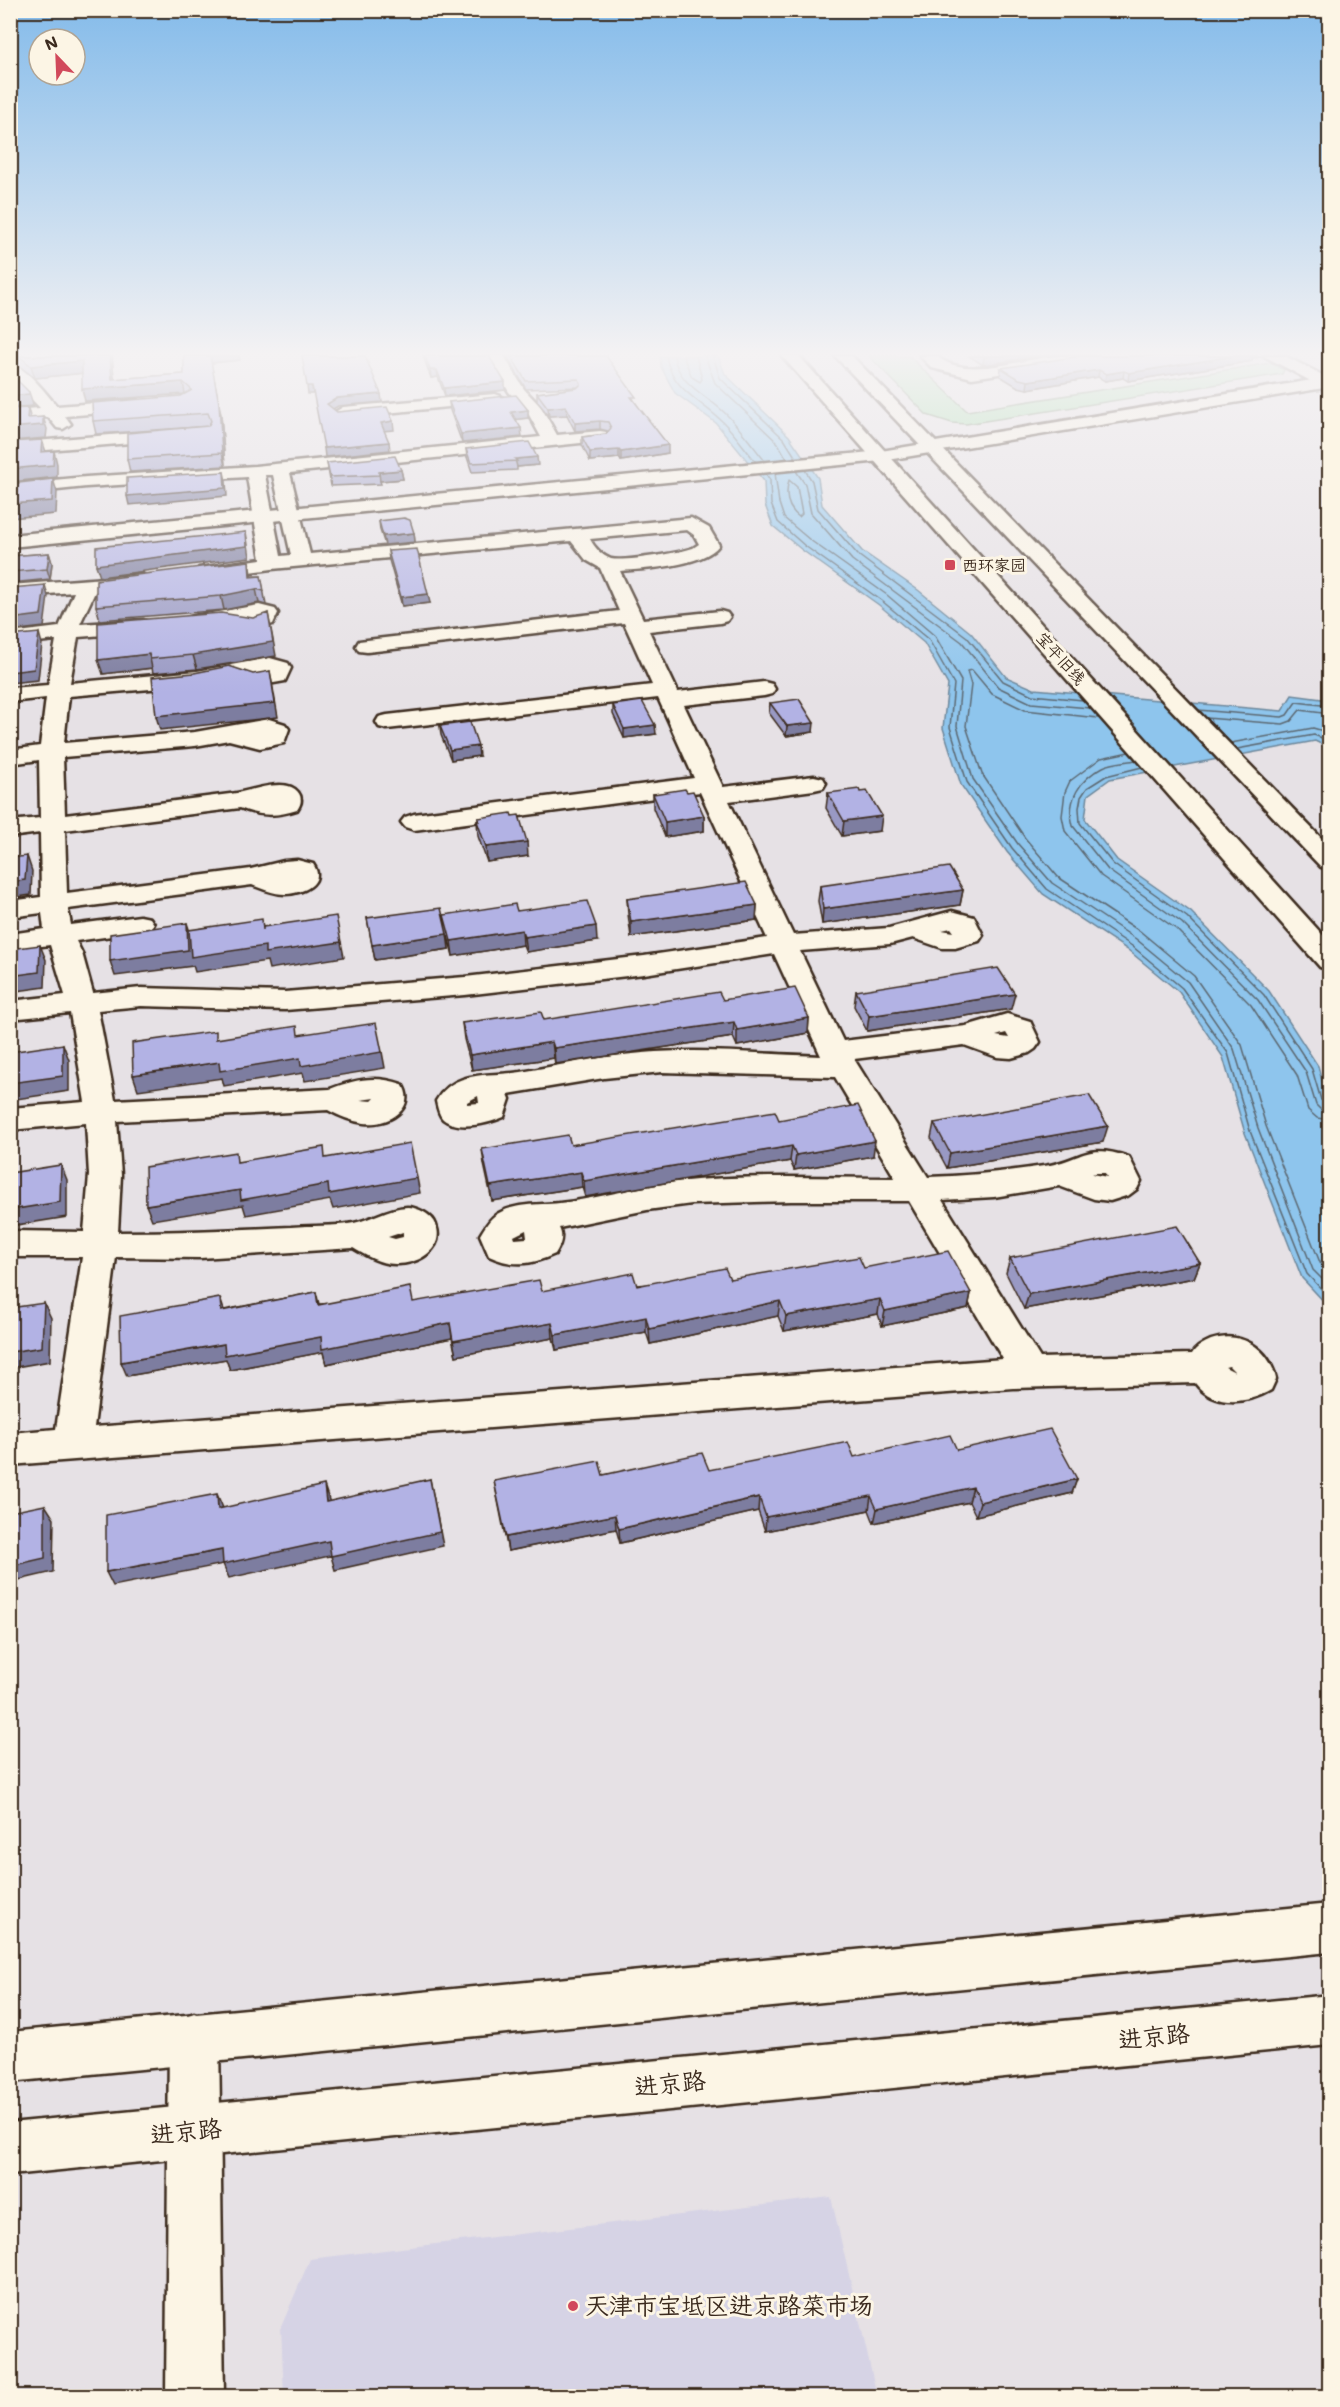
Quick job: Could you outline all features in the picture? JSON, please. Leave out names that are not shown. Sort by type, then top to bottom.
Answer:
[{"type":"street","points":[[82,468],[86,482]]},
{"type":"street","points":[[10,490],[86,482],[277,468]]},
{"type":"street","points":[[280,468],[302,560]]},
{"type":"street","points":[[10,541],[763,468]]},
{"type":"street","name":"宝平旧线","points":[[892,468],[1329,961]]},
{"type":"street","points":[[951,468],[1152,675],[1329,862]]},
{"type":"street","points":[[255,471],[272,563]]},
{"type":"street","points":[[10,591],[69,586],[87,587],[302,560],[498,552],[588,553],[634,621],[838,1059],[1030,1373]]},
{"type":"street","points":[[73,1445],[100,1244],[105,1175],[99,1088],[82,1004],[68,953],[59,935],[54,903],[51,751],[68,632],[87,587]]},
{"type":"street","points":[[367,646],[634,621],[720,617]]},
{"type":"street","points":[[10,639],[224,618]]},
{"type":"street","points":[[10,695],[197,678],[234,672]]},
{"type":"street","points":[[387,722],[669,695],[764,689]]},
{"type":"street","points":[[10,757],[234,734]]},
{"type":"street","points":[[414,822],[712,789],[814,783]]},
{"type":"street","points":[[10,829],[52,822],[243,801]]},
{"type":"street","points":[[10,909],[207,880],[255,876]]},
{"type":"street","points":[[10,942],[140,924]]},
{"type":"street","points":[[10,1010],[141,997],[285,1000],[465,986],[644,965],[783,944],[890,936],[916,930]]},
{"type":"street","points":[[487,1084],[506,1084],[593,1069],[662,1062],[838,1059],[968,1035]]},
{"type":"street","points":[[10,1119],[101,1111],[333,1099]]},
{"type":"street","points":[[535,1215],[556,1216],[643,1198],[725,1190],[918,1189],[1010,1183],[1062,1174]]},
{"type":"street","points":[[10,1244],[200,1245],[358,1235]]},
{"type":"street","points":[[10,1449],[1030,1373],[1205,1368]]},
{"type":"street","points":[[10,2057],[1329,1928]]},
{"type":"street","name":"进京路","points":[[10,2149],[1329,2020]]},
{"type":"street","points":[[194,2038],[195,2397]]},
{"type":"shaded area","name":"天津市宝坻区进京路菜市场","points":[[831,2197],[877,2396],[284,2396],[281,2327],[310,2259]]},
{"type":"water","points":[[754,468],[811,468],[818,478],[822,505],[862,551],[918,590],[971,633],[1006,677],[1034,689],[1282,711],[1292,695],[1329,700],[1329,748],[1315,741],[1110,779],[1088,795],[1085,819],[1117,860],[1191,912],[1269,991],[1318,1066],[1329,1107],[1329,1307],[1302,1278],[1245,1133],[1223,1057],[1179,992],[1128,950],[1043,894],[1007,852],[961,785],[943,728],[948,685],[924,643],[879,605],[802,550],[773,526],[765,505],[764,481]]},
{"type":"building","points":[[328,468],[401,470],[379,472],[379,475],[330,477]]},
{"type":"building","points":[[224,472],[225,488],[127,496],[127,478]]},
{"type":"building","points":[[53,479],[52,501],[10,504],[10,484]]},
{"type":"building","points":[[404,518],[410,520],[414,533],[383,536],[379,521]]},
{"type":"building","points":[[246,532],[247,546],[96,565],[96,547]]},
{"type":"building","points":[[417,549],[428,594],[401,597],[388,551]]},
{"type":"building","points":[[49,553],[47,569],[10,572],[10,556]]},
{"type":"building","points":[[249,561],[250,577],[261,576],[264,591],[256,589],[221,596],[96,606],[96,580]]},
{"type":"building","points":[[45,585],[41,615],[10,619],[10,588]]},
{"type":"building","points":[[221,613],[253,618],[268,613],[273,642],[193,655],[150,659],[149,654],[98,660],[98,623]]},
{"type":"building","points":[[39,633],[34,669],[10,672],[10,636]]},
{"type":"building","points":[[229,666],[253,674],[270,671],[275,703],[156,716],[152,677],[194,673]]},
{"type":"building","points":[[799,699],[814,723],[787,726],[770,703]]},
{"type":"building","points":[[642,701],[655,725],[624,729],[613,705]]},
{"type":"building","points":[[470,722],[478,746],[450,750],[440,726]]},
{"type":"building","points":[[685,789],[687,792],[693,791],[704,816],[665,822],[653,794]]},
{"type":"building","points":[[859,789],[860,792],[867,791],[882,816],[844,821],[828,793]]},
{"type":"building","points":[[511,813],[512,816],[519,815],[527,842],[486,847],[478,818]]},
{"type":"building","points":[[27,856],[25,880],[10,882],[10,858]]},
{"type":"building","points":[[949,867],[963,890],[823,909],[820,886]]},
{"type":"building","points":[[746,882],[757,905],[631,922],[627,899]]},
{"type":"building","points":[[587,901],[596,926],[524,937],[522,930],[451,941],[444,915],[515,904],[517,911]]},
{"type":"building","points":[[441,908],[447,934],[372,945],[367,918]]},
{"type":"building","points":[[336,916],[341,942],[265,953],[265,946],[191,957],[189,930],[262,919],[263,930],[263,927]]},
{"type":"building","points":[[187,923],[188,950],[110,961],[110,934]]},
{"type":"building","points":[[40,945],[39,972],[10,976],[10,949]]},
{"type":"building","points":[[998,968],[1015,994],[869,1016],[856,991]]},
{"type":"building","points":[[795,988],[809,1018],[737,1030],[734,1022],[554,1048],[552,1042],[470,1055],[462,1023],[541,1012],[544,1020],[719,992],[723,1000]]},
{"type":"building","points":[[376,1023],[382,1052],[301,1066],[300,1058],[220,1071],[219,1062],[133,1075],[132,1043],[216,1031],[216,1039],[297,1026],[298,1035]]},
{"type":"building","points":[[63,1044],[63,1076],[10,1083],[10,1052]]},
{"type":"building","points":[[1089,1095],[1108,1126],[950,1153],[934,1123]]},
{"type":"building","points":[[858,1105],[875,1141],[796,1155],[792,1146],[584,1181],[581,1172],[490,1186],[482,1149],[568,1135],[571,1145],[775,1111],[779,1120]]},
{"type":"building","points":[[410,1143],[417,1178],[329,1194],[328,1184],[241,1200],[240,1190],[146,1205],[145,1167],[236,1152],[237,1162],[324,1147],[325,1158]]},
{"type":"building","points":[[61,1165],[60,1202],[10,1210],[10,1173]]},
{"type":"building","points":[[1177,1226],[1200,1263],[1029,1294],[1010,1258]]},
{"type":"building","points":[[948,1251],[971,1293],[885,1311],[880,1299],[786,1316],[780,1301],[649,1329],[646,1317],[555,1335],[552,1323],[453,1341],[450,1323],[322,1349],[321,1337],[225,1355],[224,1344],[121,1362],[120,1316],[220,1298],[221,1311],[316,1292],[318,1305],[410,1287],[413,1302],[539,1280],[542,1291],[633,1273],[637,1286],[725,1268],[730,1279],[859,1257],[864,1268]]},
{"type":"building","points":[[44,1303],[42,1347],[10,1352],[10,1308]]},
{"type":"building","points":[[1050,1429],[1077,1479],[980,1502],[973,1487],[877,1509],[871,1496],[766,1517],[759,1497],[619,1529],[615,1515],[506,1537],[494,1481],[599,1461],[603,1475],[702,1453],[709,1470],[848,1442],[854,1457],[950,1435],[957,1450]]},
{"type":"building","points":[[430,1479],[440,1532],[331,1556],[329,1541],[223,1564],[222,1550],[106,1572],[106,1515],[217,1494],[218,1509],[324,1485],[326,1502]]},
{"type":"building","points":[[45,1505],[45,1558],[10,1566],[10,1512]]},
{"type":"place","name":"西环家园","points":[[950,565]]},
{"type":"place","name":"天津市宝坻区进京路菜市场","points":[[573,2306]]}]
